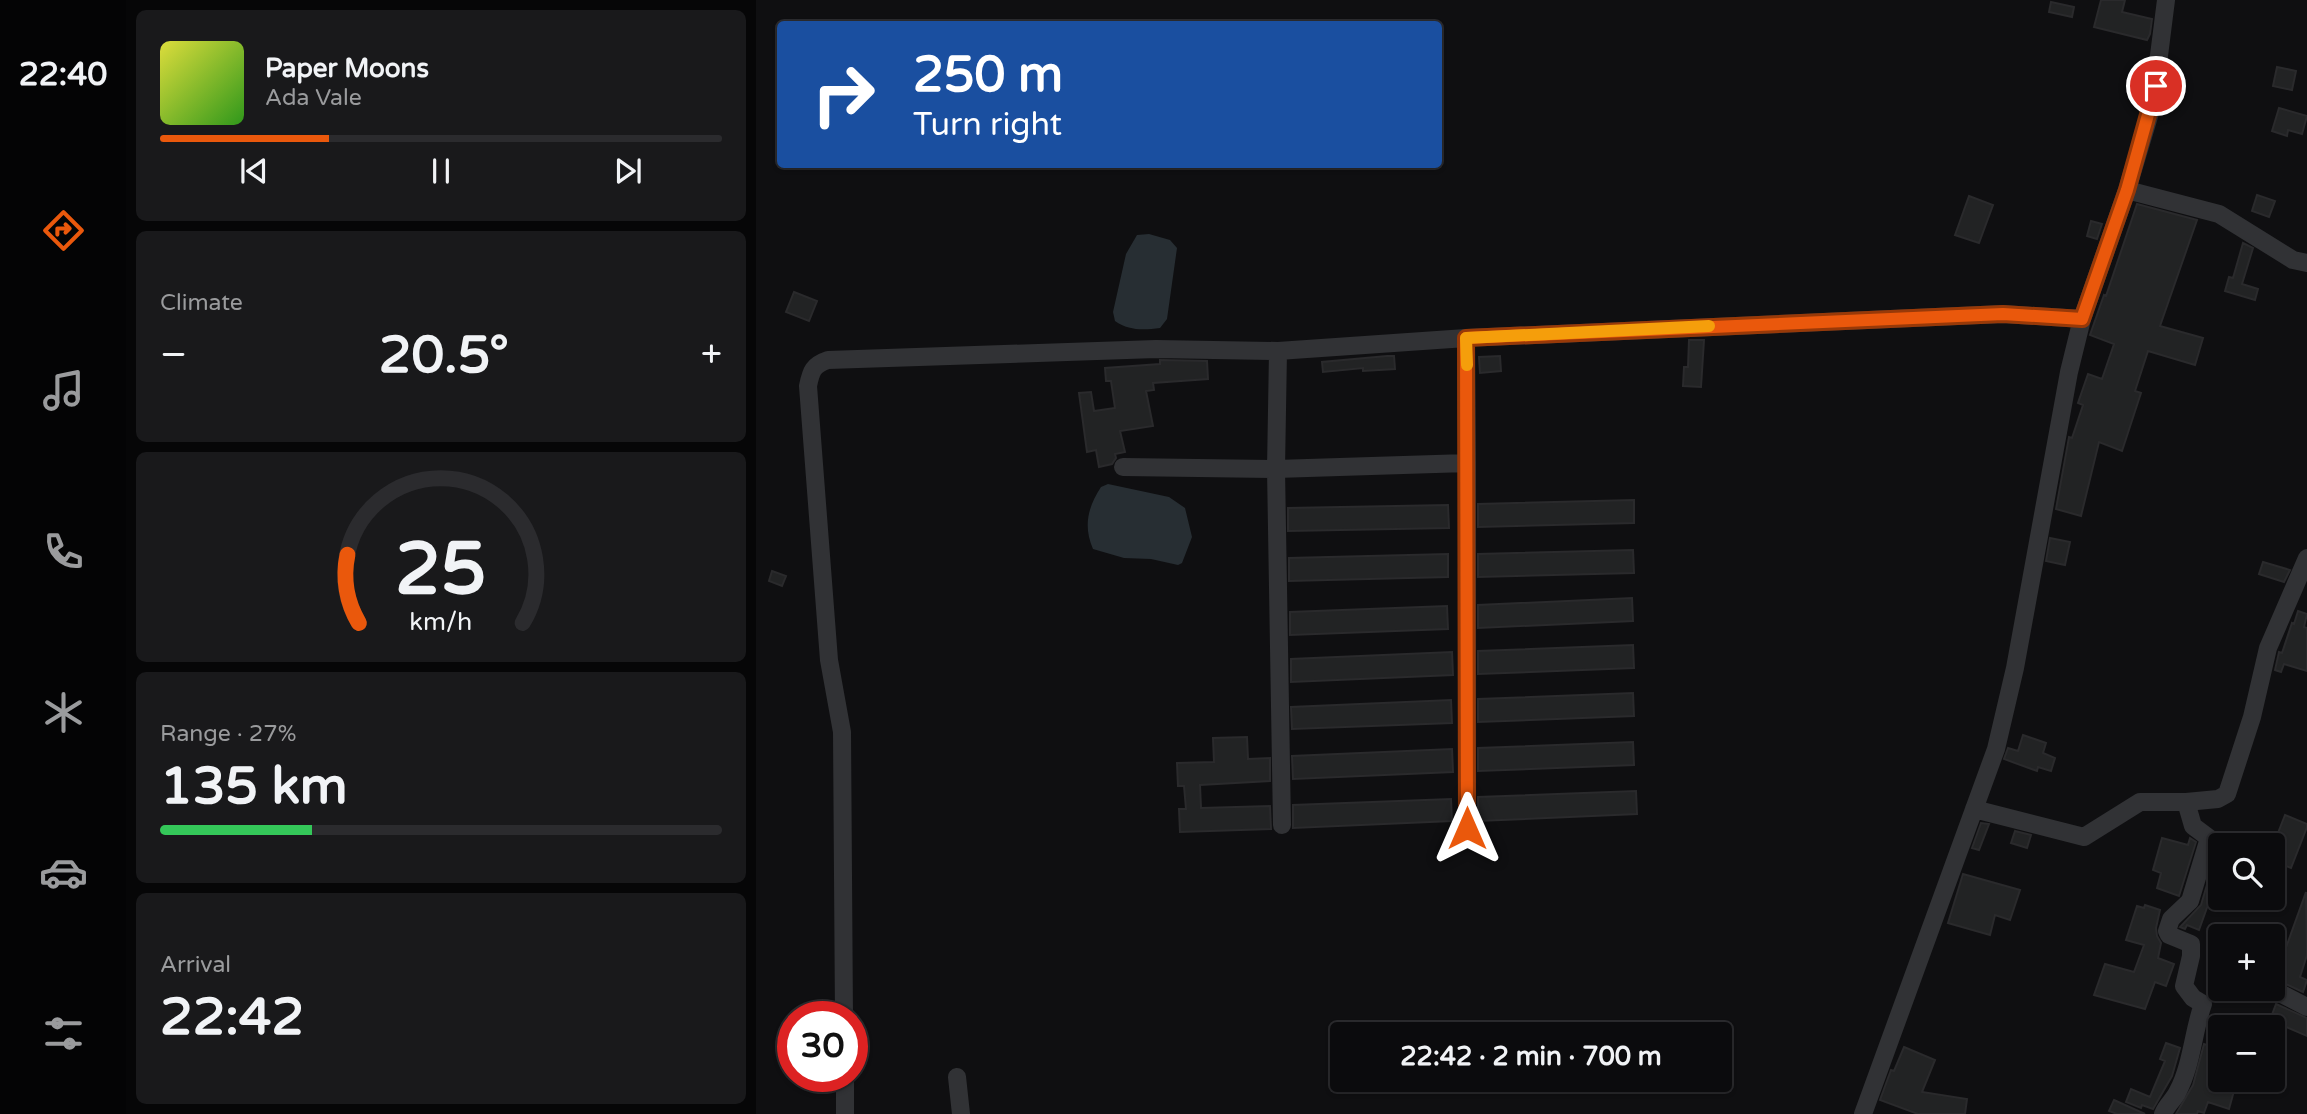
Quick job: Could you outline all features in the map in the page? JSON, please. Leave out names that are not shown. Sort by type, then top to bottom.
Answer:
[{"type":"street","points":[[1863,1114],[1996,749],[2015,668],[2069,372],[2082,319],[2127,190],[2153,103],[2165,0]]},
{"type":"street","points":[[2127,190],[2219,214],[2293,260],[2307,263]]},
{"type":"street","points":[[844,1001],[842,732],[829,660],[808,386],[816,364],[828,360],[1156,349],[1278,351],[1466,338],[2003,314],[2082,319]]},
{"type":"street","points":[[1466,338],[1467,828]]},
{"type":"street","points":[[1278,351],[1276,468],[1282,825]]},
{"type":"street","points":[[1123,467],[1276,468],[1467,463]]},
{"type":"street","points":[[1974,809],[2084,837],[2140,802],[2186,802],[2218,799],[2227,794],[2252,717],[2268,648],[2307,558]]},
{"type":"street","points":[[2163,1114],[2168,1101],[2177,1094],[2203,1004],[2193,998],[2185,986],[2191,944],[2169,935],[2167,931],[2171,919],[2190,901],[2209,838],[2193,826],[2186,802]]},
{"type":"street","points":[[2285,996],[2307,1007]]},
{"type":"street","points":[[957,1077],[961,1114]]},
{"type":"street","points":[[845,1092],[845,1114]]},
{"type":"shaded area","points":[[1149,234],[1170,240],[1177,248],[1167,319],[1160,328],[1131,328],[1115,321],[1113,312],[1126,254],[1137,235]]},
{"type":"shaded area","points":[[1108,484],[1169,497],[1185,508],[1192,537],[1182,563],[1178,565],[1151,559],[1124,558],[1093,549],[1088,532],[1088,517],[1101,487]]},
{"type":"building","points":[[2101,0],[2125,0],[2122,12],[2152,19],[2147,40],[2094,27]]},
{"type":"building","points":[[2051,2],[2074,7],[2072,17],[2049,12]]},
{"type":"building","points":[[2277,67],[2296,71],[2292,90],[2273,86]]},
{"type":"building","points":[[2279,108],[2307,116],[2302,134],[2288,130],[2287,136],[2272,131]]},
{"type":"building","points":[[2257,195],[2275,201],[2269,217],[2252,211]]},
{"type":"building","points":[[1969,196],[1993,205],[1979,243],[1955,235]]},
{"type":"building","points":[[2137,204],[2197,220],[2160,326],[2203,338],[2195,365],[2148,351],[2135,391],[2141,393],[2122,451],[2099,442],[2081,516],[2056,509],[2069,437],[2072,438],[2083,405],[2078,403],[2088,374],[2102,379],[2114,344],[2090,335]]},
{"type":"building","points":[[2091,221],[2102,224],[2097,239],[2087,236]]},
{"type":"building","points":[[2243,243],[2253,248],[2242,284],[2258,289],[2255,300],[2225,291],[2229,277],[2233,278]]},
{"type":"building","points":[[794,292],[817,301],[809,321],[786,312]]},
{"type":"building","points":[[1689,340],[1704,340],[1701,387],[1683,386],[1684,367],[1688,367]]},
{"type":"building","points":[[1394,356],[1395,369],[1363,371],[1363,368],[1323,372],[1322,362]]},
{"type":"building","points":[[1500,356],[1501,371],[1480,373],[1479,357]]},
{"type":"building","points":[[1160,360],[1207,361],[1208,379],[1153,383],[1154,390],[1146,391],[1153,426],[1120,431],[1125,452],[1115,454],[1116,458],[1112,464],[1099,467],[1096,450],[1087,452],[1079,393],[1091,392],[1094,411],[1115,408],[1111,381],[1106,381],[1105,368],[1160,364]]},
{"type":"building","points":[[1634,500],[1634,523],[1478,527],[1478,504]]},
{"type":"building","points":[[1448,505],[1449,528],[1288,531],[1288,508]]},
{"type":"building","points":[[2050,538],[2070,542],[2065,565],[2046,561]]},
{"type":"building","points":[[1633,550],[1634,573],[1478,577],[1478,554]]},
{"type":"building","points":[[1448,554],[1448,577],[1289,581],[1289,558]]},
{"type":"building","points":[[2263,562],[2290,570],[2284,582],[2259,574]]},
{"type":"building","points":[[772,571],[786,576],[782,586],[769,581]]},
{"type":"building","points":[[1632,598],[1633,621],[1478,628],[1478,605]]},
{"type":"building","points":[[1447,606],[1448,629],[1290,635],[1290,612]]},
{"type":"building","points":[[2298,611],[2307,614],[2304,627],[2307,628],[2307,671],[2284,664],[2281,672],[2275,670],[2279,652],[2282,653]]},
{"type":"building","points":[[1633,645],[1634,668],[1478,674],[1478,651]]},
{"type":"building","points":[[1452,652],[1453,675],[1291,682],[1291,659]]},
{"type":"building","points":[[1633,693],[1634,716],[1478,722],[1478,699]]},
{"type":"building","points":[[1451,700],[1452,723],[1292,729],[1291,707]]},
{"type":"building","points":[[2023,735],[2046,743],[2043,753],[2055,758],[2051,771],[2038,767],[2037,771],[2004,759],[2008,748],[2018,751]]},
{"type":"building","points":[[1247,737],[1248,759],[1270,758],[1270,781],[1200,785],[1201,808],[1270,806],[1271,829],[1180,832],[1179,809],[1186,809],[1184,786],[1178,786],[1177,763],[1214,762],[1213,738]]},
{"type":"building","points":[[1633,742],[1634,765],[1478,771],[1478,748]]},
{"type":"building","points":[[1452,749],[1453,772],[1293,779],[1292,756]]},
{"type":"building","points":[[1636,791],[1637,814],[1478,821],[1478,797]]},
{"type":"building","points":[[1451,799],[1452,821],[1293,828],[1293,805]]},
{"type":"building","points":[[2285,815],[2307,824],[2291,868],[2286,866],[2285,868],[2285,833],[2278,833]]},
{"type":"building","points":[[1981,823],[1989,824],[1979,850],[1972,848]]},
{"type":"building","points":[[2015,831],[2031,835],[2027,848],[2011,843]]},
{"type":"building","points":[[2162,838],[2188,845],[2190,838],[2196,842],[2179,896],[2157,888],[2161,873],[2153,870]]},
{"type":"building","points":[[1963,874],[2020,890],[2010,920],[1995,915],[1990,935],[1948,923]]},
{"type":"building","points":[[2208,881],[2208,905],[2199,930],[2187,925],[2185,929],[2180,927],[2201,905]]},
{"type":"building","points":[[2306,892],[2307,955],[2300,977],[2307,980],[2303,992],[2285,984],[2285,950]]},
{"type":"building","points":[[2145,905],[2160,910],[2156,928],[2161,943],[2158,958],[2174,964],[2166,986],[2155,982],[2145,1009],[2094,995],[2105,964],[2134,972],[2144,945],[2126,940],[2137,906],[2144,908]]},
{"type":"building","points":[[2276,1004],[2307,1018],[2307,1036],[2285,1026],[2285,1015],[2272,1015]]},
{"type":"building","points":[[2208,1042],[2208,1092],[2234,1092],[2229,1109],[2208,1102],[2204,1113],[2198,1111],[2197,1114],[2176,1114],[2193,1085],[2204,1044],[2207,1045]]},
{"type":"building","points":[[2166,1043],[2180,1048],[2172,1076],[2153,1109],[2126,1102],[2131,1089],[2150,1097],[2165,1061],[2160,1059]]},
{"type":"building","points":[[1904,1047],[1935,1060],[1922,1092],[1967,1099],[1965,1114],[1918,1114],[1880,1100],[1891,1070],[1894,1071]]},
{"type":"building","points":[[2114,1100],[2145,1114],[2117,1114],[2109,1111]]},
{"type":"slow traffic","points":[[1467,365],[1466,338],[1709,326]]},
{"type":"route","points":[[1467,828],[1466,338],[2003,314],[2082,319],[2127,190],[2156,86]]}]
